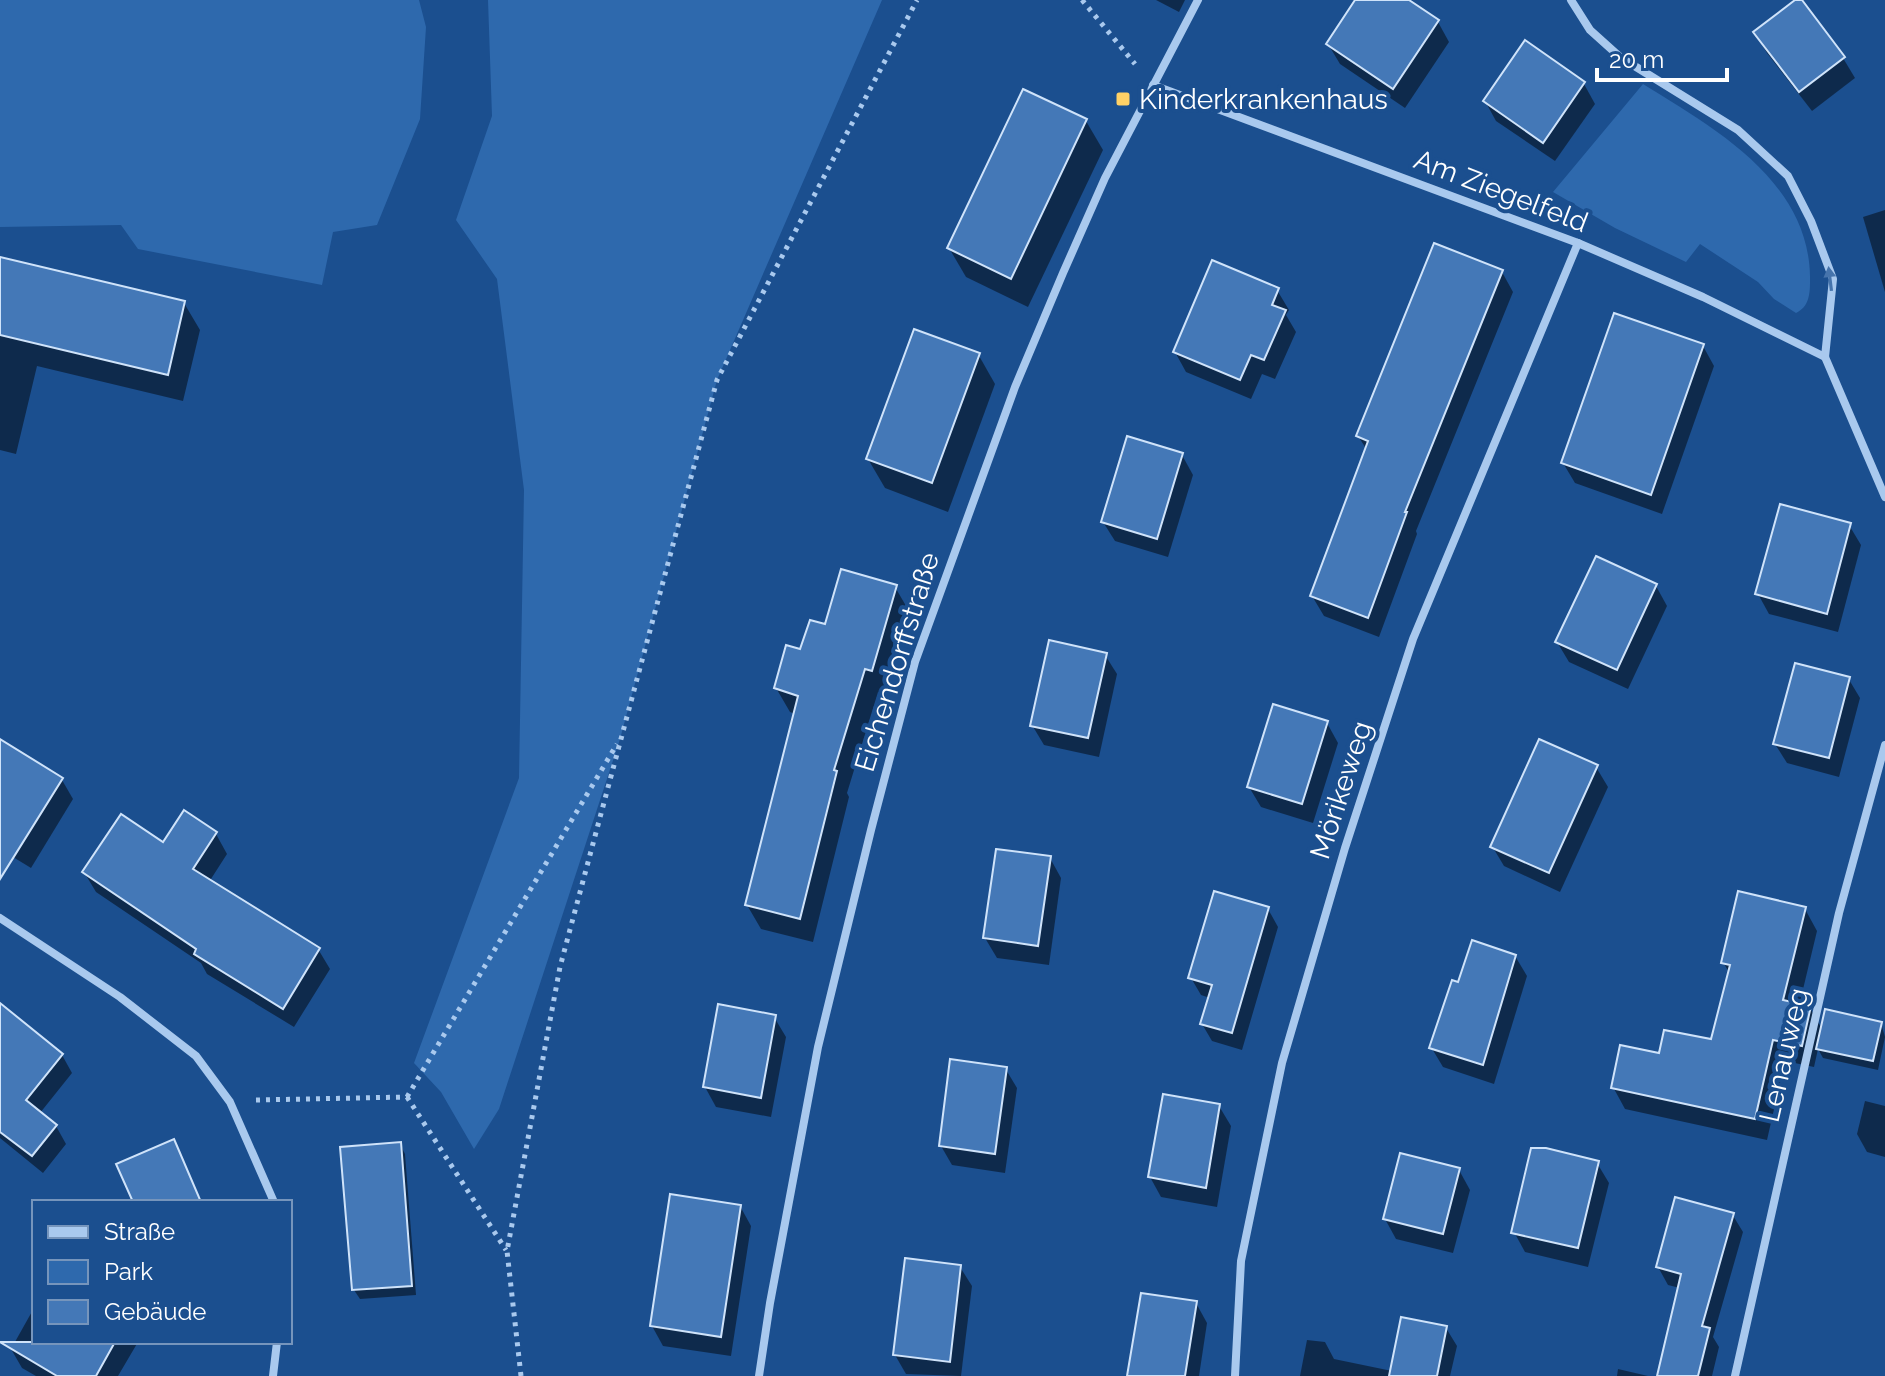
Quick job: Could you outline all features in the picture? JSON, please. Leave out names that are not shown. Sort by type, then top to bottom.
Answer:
[{"type":"street","name":"Eichendorffstraße","points":[[759,1376],[818,1047],[915,662],[1015,387],[1105,178],[1198,0]]},
{"type":"street","points":[[1571,0],[1590,30],[1620,57],[1738,130],[1788,176],[1811,221],[1833,279],[1825,357],[1885,497]]},
{"type":"street","name":"Am Ziegelfeld","points":[[1153,85],[1578,243],[1703,297],[1825,357]]},
{"type":"street","name":"Mörikeweg","points":[[1235,1376],[1241,1261],[1282,1063],[1345,848],[1413,639],[1578,243]]},
{"type":"street","name":"Lenauweg","points":[[1735,1376],[1839,913],[1885,745]]},
{"type":"street","points":[[0,918],[120,997],[196,1056],[230,1102],[273,1200]]},
{"type":"street","points":[[273,1376],[277,1344]]},
{"type":"path","points":[[521,1376],[507,1251],[560,967],[717,380],[917,0]]},
{"type":"path","points":[[1082,0],[1153,85]]},
{"type":"path","points":[[407,1097],[620,739]]},
{"type":"path","points":[[230,1102],[407,1097]]},
{"type":"path","points":[[407,1097],[507,1251]]},
{"type":"green space","points":[[0,0],[419,0],[426,27],[420,119],[377,225],[333,232],[322,285],[138,249],[121,225],[0,227]]},
{"type":"green space","points":[[488,0],[882,0],[717,380],[620,739],[499,1109],[474,1149],[441,1092],[414,1063],[519,778],[524,490],[497,279],[456,220],[492,116]]},
{"type":"green space","points":[[1643,84],[1727,139],[1775,185],[1793,212],[1805,242],[1810,287],[1809,297],[1801,310],[1796,313],[1774,299],[1758,282],[1700,244],[1686,262],[1615,228],[1553,192]]},
{"type":"building","points":[[1355,0],[1409,0],[1439,20],[1393,89],[1326,44]]},
{"type":"building","points":[[1795,0],[1802,0],[1845,57],[1799,92],[1753,32]]},
{"type":"building","points":[[1525,40],[1585,82],[1543,143],[1483,101]]},
{"type":"building","points":[[1023,89],[1087,119],[1011,279],[947,248]]},
{"type":"building","points":[[1434,243],[1503,270],[1405,512],[1368,618],[1310,596],[1368,441],[1356,436]]},
{"type":"building","points":[[0,257],[185,301],[168,375],[0,335]]},
{"type":"building","points":[[1212,260],[1279,288],[1272,305],[1286,310],[1264,360],[1251,355],[1240,380],[1173,352]]},
{"type":"building","points":[[1614,313],[1704,344],[1651,495],[1561,463]]},
{"type":"building","points":[[914,329],[980,353],[932,483],[866,459]]},
{"type":"building","points":[[1127,436],[1183,453],[1157,539],[1101,522]]},
{"type":"building","points":[[1780,504],[1851,523],[1827,614],[1755,594]]},
{"type":"building","points":[[1596,556],[1657,584],[1617,670],[1555,642]]},
{"type":"building","points":[[841,569],[897,585],[872,671],[865,669],[834,770],[837,771],[800,919],[745,905],[798,696],[774,688],[786,645],[800,649],[810,620],[825,624]]},
{"type":"building","points":[[1049,640],[1107,653],[1088,738],[1030,726]]},
{"type":"building","points":[[1795,663],[1850,677],[1829,758],[1773,744]]},
{"type":"building","points":[[1273,704],[1328,721],[1302,804],[1247,787]]},
{"type":"building","points":[[0,739],[63,778],[0,879]]},
{"type":"building","points":[[1539,739],[1598,765],[1549,873],[1490,847]]},
{"type":"building","points":[[184,810],[217,832],[193,869],[320,948],[283,1009],[194,954],[196,949],[82,872],[121,814],[163,842]]},
{"type":"building","points":[[996,849],[1051,856],[1038,946],[983,938]]},
{"type":"building","points":[[1214,891],[1269,907],[1232,1033],[1200,1024],[1212,985],[1188,978]]},
{"type":"building","points":[[1738,891],[1806,907],[1783,1000],[1811,1006],[1802,1046],[1773,1040],[1755,1119],[1611,1088],[1620,1045],[1659,1053],[1664,1030],[1711,1039],[1730,965],[1721,963]]},
{"type":"building","points":[[1472,940],[1516,955],[1483,1065],[1429,1048],[1452,980],[1458,982]]},
{"type":"building","points":[[0,1003],[63,1054],[26,1100],[57,1125],[32,1156],[0,1132]]},
{"type":"building","points":[[718,1004],[776,1015],[761,1098],[703,1087]]},
{"type":"building","points":[[1825,1009],[1882,1022],[1873,1061],[1816,1049]]},
{"type":"building","points":[[950,1059],[1007,1067],[995,1154],[939,1146]]},
{"type":"building","points":[[1163,1094],[1220,1104],[1206,1188],[1148,1177]]},
{"type":"building","points":[[174,1139],[200,1200],[132,1200],[116,1164]]},
{"type":"building","points":[[401,1142],[412,1286],[352,1290],[340,1147]]},
{"type":"building","points":[[1531,1148],[1546,1148],[1599,1161],[1578,1248],[1511,1233]]},
{"type":"building","points":[[1400,1153],[1460,1168],[1443,1234],[1383,1219]]},
{"type":"building","points":[[670,1194],[741,1205],[721,1337],[650,1326]]},
{"type":"building","points":[[1675,1197],[1734,1213],[1702,1326],[1710,1328],[1698,1376],[1657,1376],[1681,1274],[1656,1267]]},
{"type":"building","points":[[905,1258],[961,1265],[950,1362],[893,1355]]},
{"type":"building","points":[[1141,1293],[1197,1301],[1185,1376],[1127,1376]]},
{"type":"building","points":[[1401,1317],[1447,1326],[1437,1376],[1389,1376]]},
{"type":"building","points":[[0,1342],[114,1344],[96,1376],[57,1376]]},
{"type":"place","name":"Kinderkrankenhaus","points":[[1123,99]]}]
